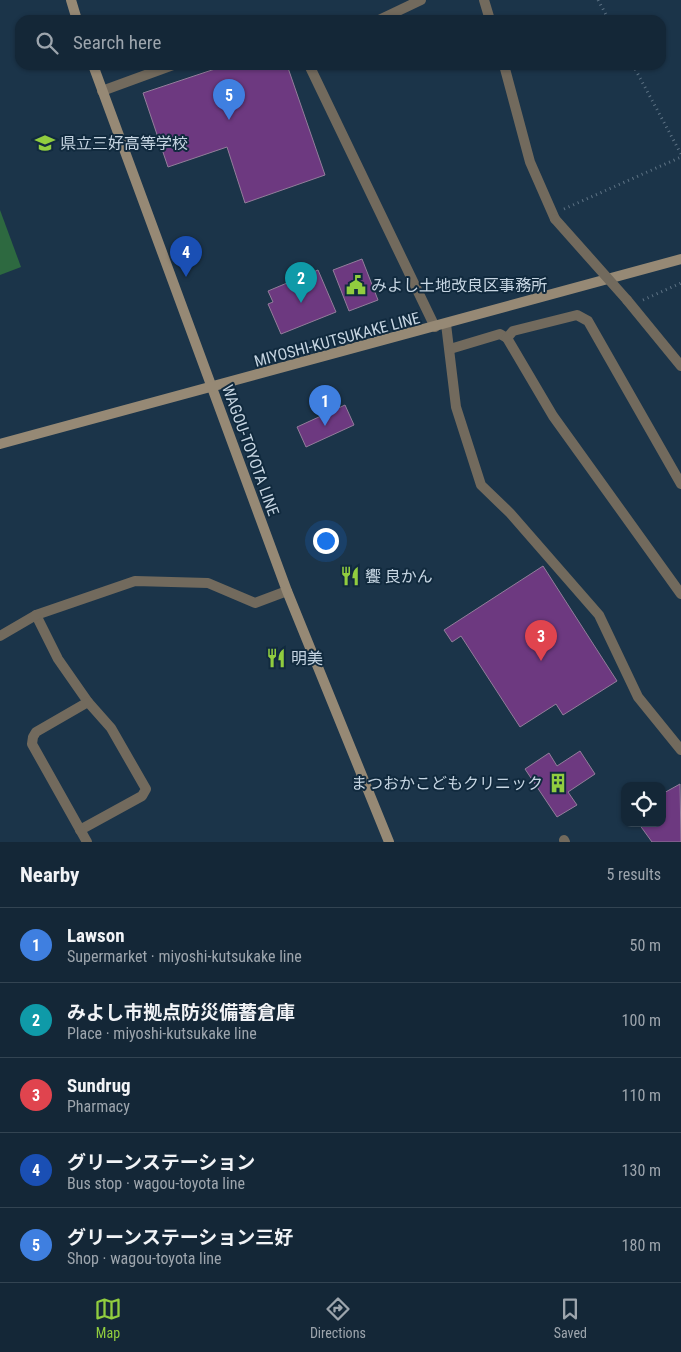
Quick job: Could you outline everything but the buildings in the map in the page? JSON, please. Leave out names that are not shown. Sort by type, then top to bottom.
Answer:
[{"type":"main road","points":[[70,0],[75,15]]},
{"type":"main road","name":"WAGOU-TOYOTA LINE","points":[[95,70],[287,592],[389,842]]},
{"type":"main road","name":"MIYOSHI-KUTSUKAKE LINE","points":[[0,444],[681,260]]},
{"type":"street","points":[[390,15],[421,0]]},
{"type":"street","points":[[484,0],[488,15]]},
{"type":"street","points":[[102,91],[159,70]]},
{"type":"street","points":[[311,70],[435,327]]},
{"type":"street","points":[[505,70],[530,162],[554,217],[629,302],[681,366]]},
{"type":"street","points":[[507,338],[513,331],[577,315],[588,321],[681,484]]},
{"type":"street","points":[[446,324],[456,407],[480,485],[510,513],[600,616],[638,697],[681,750]]},
{"type":"street","points":[[450,349],[500,334],[507,338],[553,416],[681,594]]},
{"type":"street","points":[[0,636],[36,615],[134,581],[208,583],[255,603],[287,592]]},
{"type":"street","points":[[36,615],[58,659],[88,702],[111,728],[146,789],[142,796],[80,830]]},
{"type":"street","points":[[87,842],[32,744],[36,732],[88,702]]},
{"type":"path","points":[[598,0],[606,15]]},
{"type":"path","points":[[554,217],[681,155],[636,70]]},
{"type":"path","points":[[629,302],[681,283]]},
{"type":"green space","points":[[0,210],[21,267],[0,275]]},
{"type":"place","name":"グリーンステーション三好","points":[[229,120]]},
{"type":"place","name":"県立三好高等学校","points":[[45,143]]},
{"type":"place","name":"グリーンステーション","points":[[186,277]]},
{"type":"place","name":"みよし土地改良区事務所","points":[[356,285]]},
{"type":"place","name":"みよし市拠点防災備蓄倉庫","points":[[301,303]]},
{"type":"place","name":"Lawson","points":[[325,426]]},
{"type":"place","name":"饗 良かん","points":[[350,576]]},
{"type":"place","name":"明美","points":[[276,658]]},
{"type":"place","name":"Sundrug","points":[[541,661]]},
{"type":"place","name":"まつおかこどもクリニック","points":[[558,783]]}]
